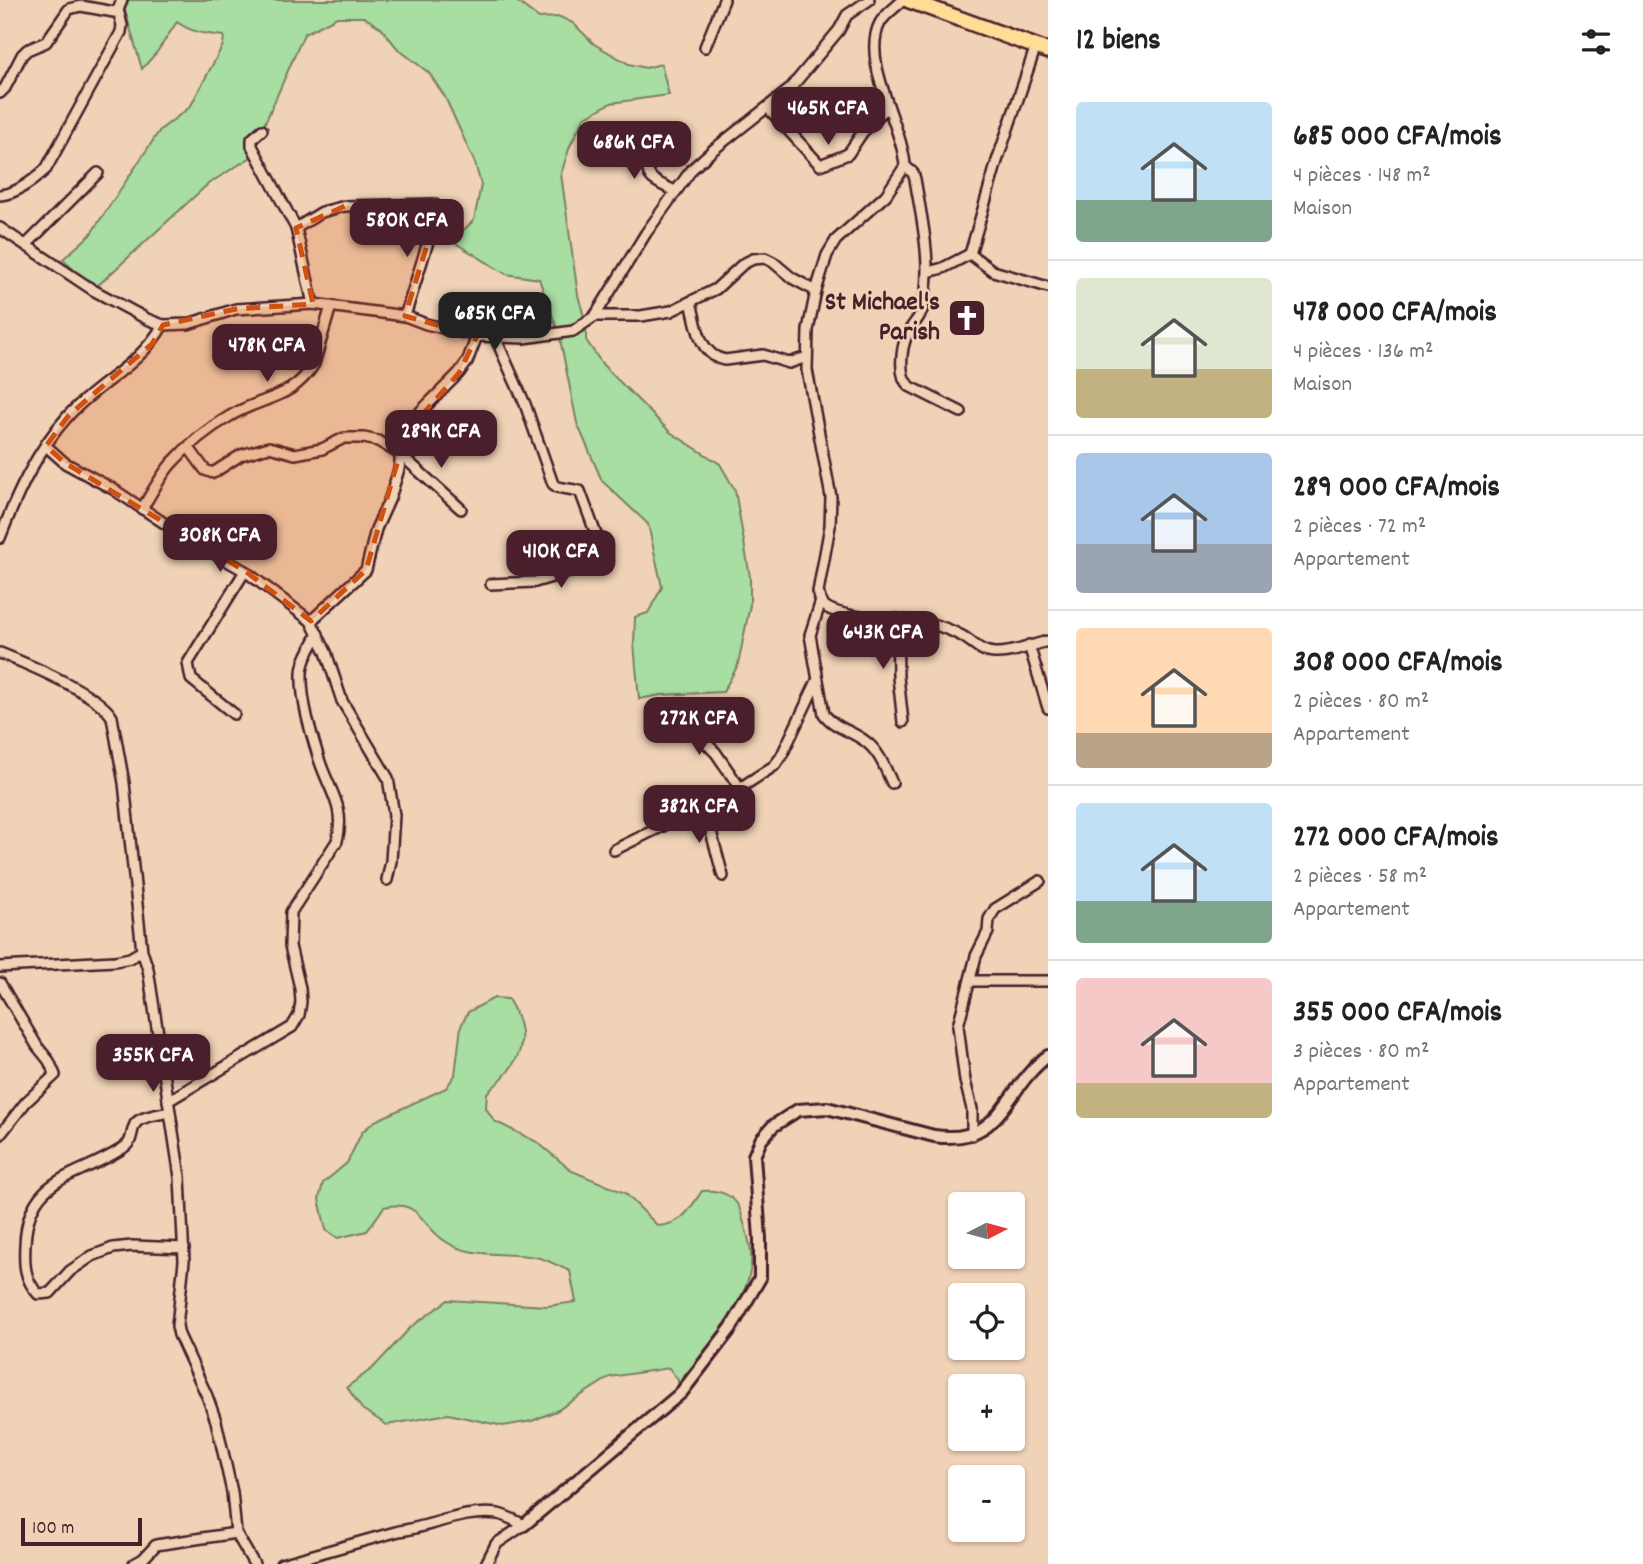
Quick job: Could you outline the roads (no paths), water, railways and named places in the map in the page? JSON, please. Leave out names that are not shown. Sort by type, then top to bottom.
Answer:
[{"type":"highway","points":[[908,0],[1042,49]]},
{"type":"street","points":[[0,195],[13,192],[46,169],[121,32],[118,10],[122,0]]},
{"type":"street","points":[[705,47],[724,0]]},
{"type":"street","points":[[0,228],[93,290],[163,325],[188,324],[236,309],[313,304],[405,316],[426,324],[495,337],[524,338],[573,331],[594,316],[676,191],[702,159],[768,108],[803,76],[839,30],[847,15],[869,0]]},
{"type":"street","points":[[903,0],[880,22],[876,36],[877,61],[888,106],[905,166],[915,179],[928,272],[923,308],[907,334],[904,345],[902,374],[909,386],[961,412]]},
{"type":"street","points":[[0,93],[22,55],[27,50],[46,43],[69,9],[81,6],[108,12],[118,10]]},
{"type":"street","points":[[928,272],[943,268],[970,254],[997,161],[1042,49]]},
{"type":"street","points":[[768,108],[820,165],[848,154],[862,133],[888,106]]},
{"type":"street","points":[[262,130],[253,139],[252,146],[296,228],[313,304]]},
{"type":"street","points":[[626,135],[647,156],[647,174],[676,191]]},
{"type":"street","points":[[905,166],[886,195],[836,240],[827,255],[808,330],[807,357],[811,399],[832,512],[818,592],[827,608],[855,616],[920,621],[949,630],[992,653],[1003,653],[1048,641]]},
{"type":"street","points":[[26,246],[98,173]]},
{"type":"street","points":[[296,228],[322,212],[345,206],[434,204],[437,213],[405,316]]},
{"type":"street","points":[[970,254],[993,271],[1048,287]]},
{"type":"street","points":[[594,316],[656,315],[716,289],[743,264],[753,259],[765,258],[773,262],[792,278],[816,291]]},
{"type":"street","points":[[691,302],[702,343],[717,359],[770,355],[789,363],[807,357]]},
{"type":"street","points":[[142,509],[172,463],[189,448],[231,415],[295,387],[314,364],[331,306]]},
{"type":"street","points":[[0,538],[18,494],[46,446],[69,415],[152,344],[163,325]]},
{"type":"street","points":[[311,621],[366,570],[376,528],[390,498],[402,443],[412,423],[467,362],[477,335]]},
{"type":"street","points":[[491,584],[535,582],[602,562],[604,556],[580,491],[553,484],[525,404],[495,337]]},
{"type":"street","points":[[189,448],[210,473],[242,455],[269,447],[285,453],[313,451],[344,438],[378,441],[400,454],[461,509]]},
{"type":"street","points":[[46,446],[65,463],[113,489],[245,571],[311,621],[326,652],[342,701],[388,778],[394,815],[387,880]]},
{"type":"street","points":[[234,715],[191,679],[188,663],[245,571]]},
{"type":"street","points":[[821,601],[810,635],[824,714],[874,749],[892,783]]},
{"type":"street","points":[[897,619],[898,677],[903,722]]},
{"type":"street","points":[[168,1101],[246,1053],[276,1038],[292,1027],[299,1015],[300,988],[290,946],[291,912],[331,851],[340,828],[341,814],[319,759],[304,699],[303,665],[318,634]]},
{"type":"street","points":[[1029,645],[1048,708]]},
{"type":"street","points":[[0,653],[95,700],[108,709],[112,717],[124,783],[142,951],[177,1150],[184,1248],[177,1326],[216,1421],[232,1492],[236,1532],[254,1564]]},
{"type":"street","points":[[614,850],[740,788],[774,766],[781,757],[817,681]]},
{"type":"street","points":[[675,710],[716,753],[740,788]]},
{"type":"street","points":[[704,806],[723,876]]},
{"type":"street","points":[[972,1135],[972,1109],[965,1081],[958,1026],[976,956],[988,932],[989,919],[995,909],[1040,881]]},
{"type":"street","points":[[0,967],[115,961],[130,958],[142,951]]},
{"type":"street","points":[[971,981],[1048,981]]},
{"type":"street","points":[[0,983],[55,1075],[26,1102],[0,1135]]},
{"type":"street","points":[[486,1564],[496,1544],[524,1525],[681,1393],[731,1328],[760,1278],[754,1156],[761,1140],[773,1126],[798,1110],[827,1108],[934,1136],[950,1138],[972,1135],[987,1126],[1031,1071],[1048,1056]]},
{"type":"street","points":[[170,1112],[140,1120],[135,1124],[130,1143],[51,1186],[30,1210],[26,1227],[25,1273],[38,1294],[44,1294],[50,1293],[70,1271],[92,1256],[113,1248],[184,1248]]},
{"type":"street","points":[[281,1564],[463,1516],[499,1514],[524,1525]]},
{"type":"street","points":[[134,1564],[156,1545],[236,1532]]},
{"type":"place","name":"St Michael's Parish","points":[[967,318]]}]
